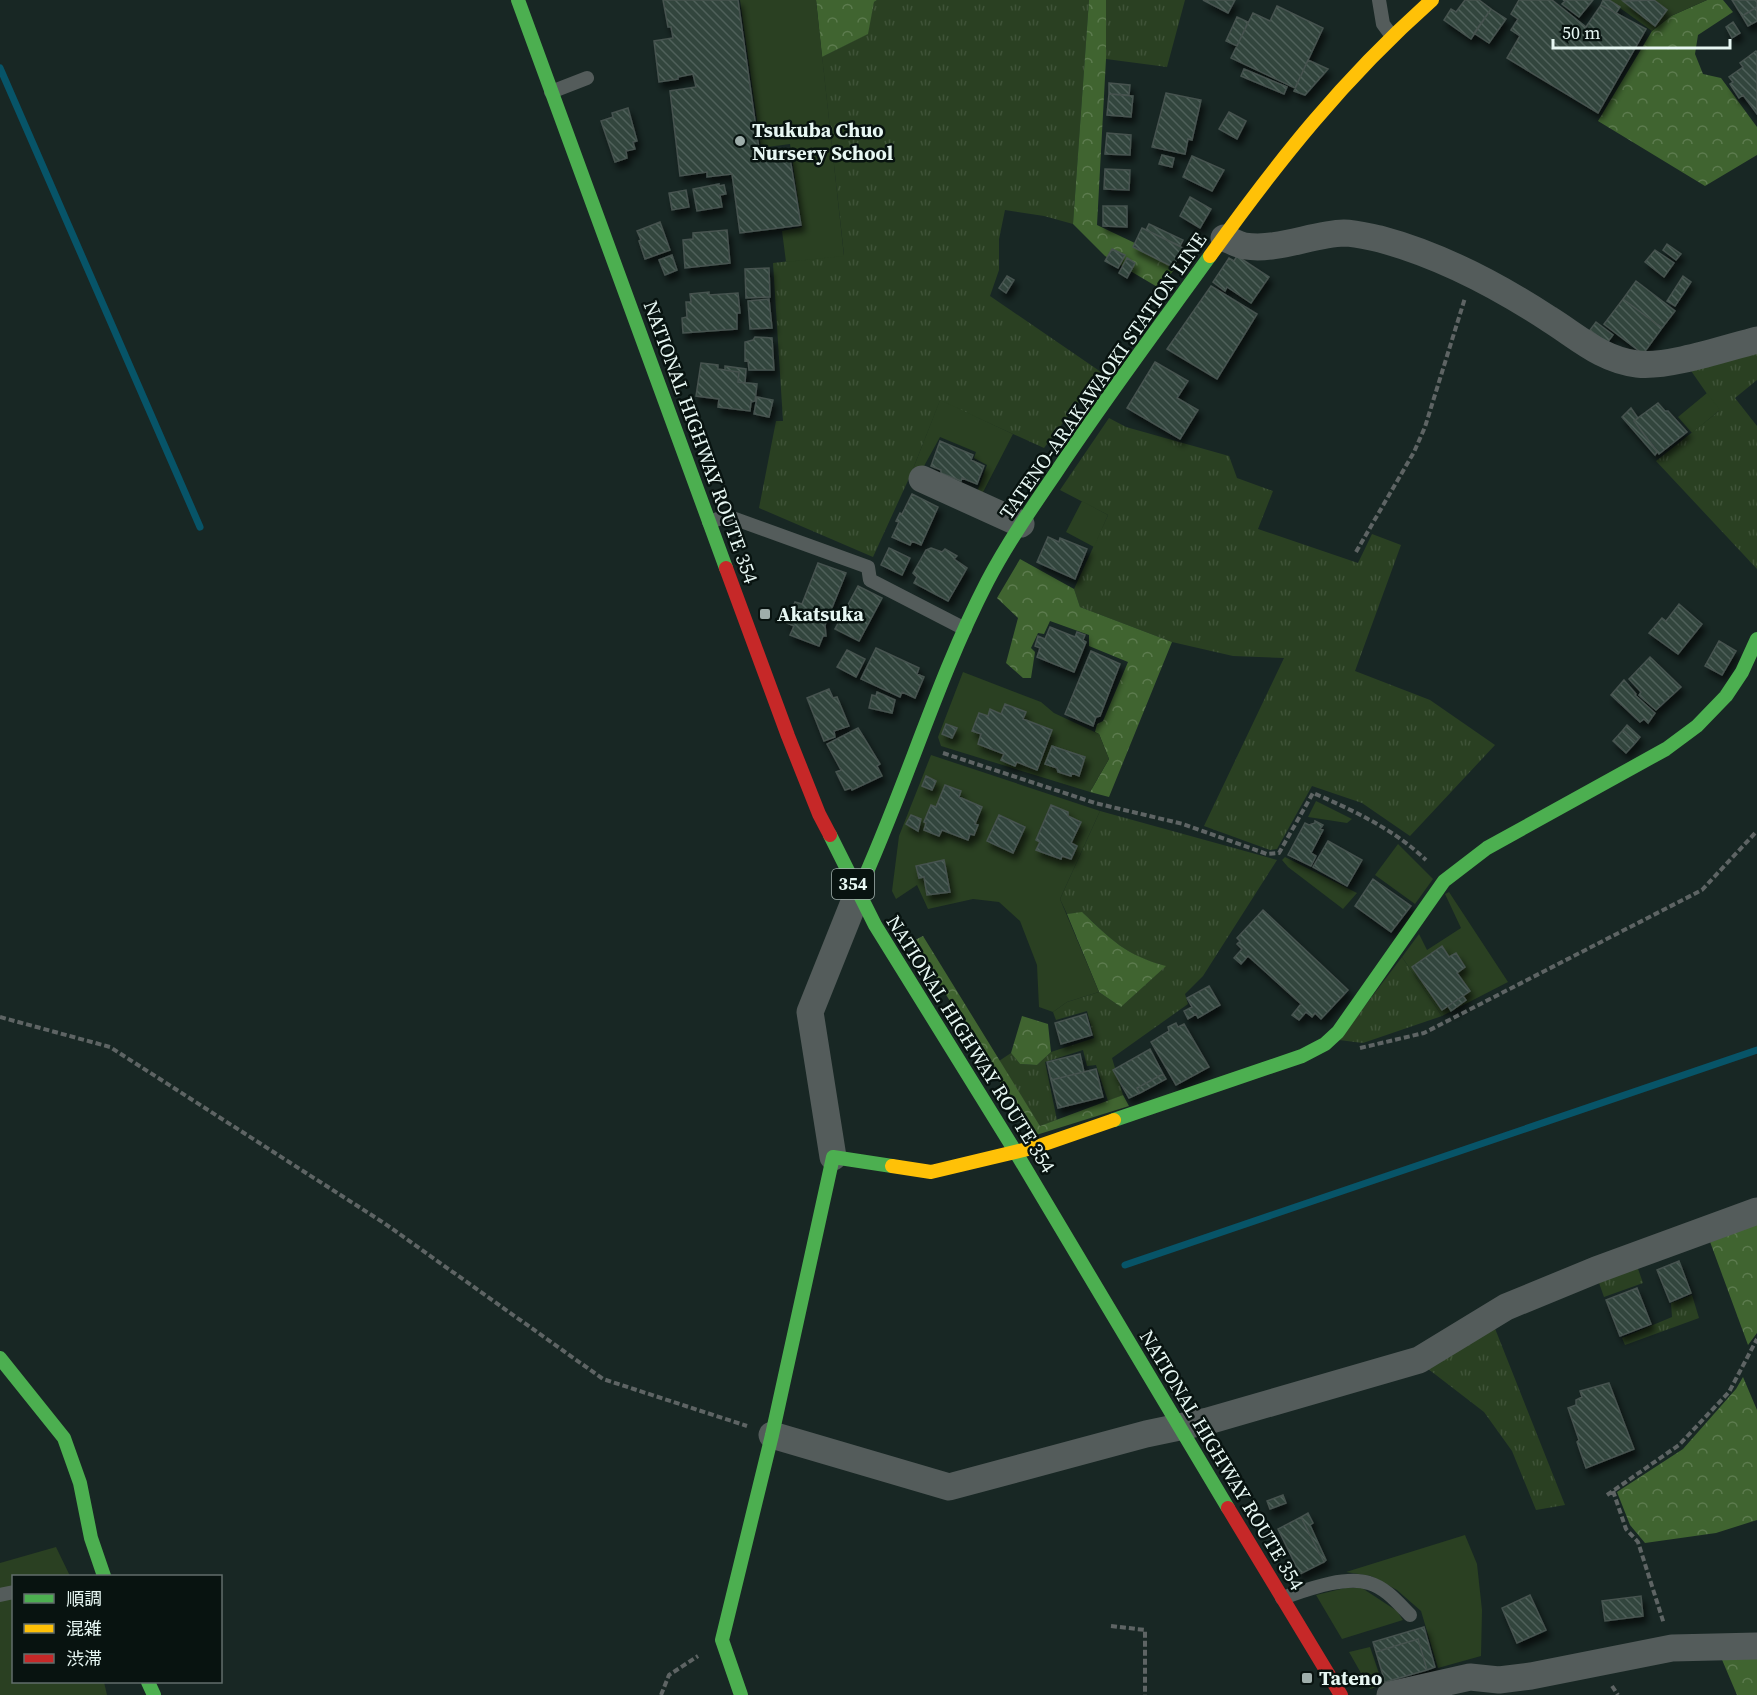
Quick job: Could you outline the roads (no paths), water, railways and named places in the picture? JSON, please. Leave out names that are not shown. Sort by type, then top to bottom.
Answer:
[{"type":"main road","name":"TATENO-ARAKAWAOKI STATION LINE","points":[[858,892],[892,816],[965,630],[980,597],[1021,524],[1093,417],[1293,144],[1333,95],[1432,0]]},
{"type":"main road","name":"NATIONAL HIGHWAY ROUTE 354","points":[[522,1],[551,92],[811,794],[858,892],[875,925],[1015,1151],[1341,1695]]},
{"type":"main road","points":[[741,1695],[722,1640],[772,1435],[833,1157],[931,1172],[1035,1147],[1302,1056],[1325,1044],[1345,1023],[1444,881],[1487,848],[1666,750],[1697,726],[1726,696],[1742,672],[1757,639]]},
{"type":"main road","points":[[0,1358],[64,1438],[80,1483],[91,1538],[104,1575]]},
{"type":"street","points":[[1224,238],[1245,246],[1281,244],[1345,233],[1380,239],[1420,252],[1473,275],[1612,359],[1637,364],[1655,365],[1757,340]]},
{"type":"street","points":[[922,479],[1021,524]]},
{"type":"street","points":[[833,1157],[810,1012],[858,892]]},
{"type":"street","points":[[772,1435],[949,1487],[1146,1434],[1179,1428],[1419,1360],[1506,1307],[1596,1270],[1757,1211]]},
{"type":"street","points":[[1390,1695],[1470,1677],[1499,1680],[1531,1676],[1672,1648],[1757,1646]]},
{"type":"lane","points":[[1379,0],[1383,24],[1392,37]]},
{"type":"lane","points":[[551,92],[587,78]]},
{"type":"lane","points":[[709,522],[727,516],[868,567],[870,580],[965,630]]},
{"type":"lane","points":[[1282,1598],[1342,1582],[1369,1583],[1393,1597],[1410,1615]]},
{"type":"waterway","points":[[0,68],[200,527]]},
{"type":"waterway","points":[[1125,1265],[1757,1050]]},
{"type":"place","name":"Tsukuba Chuo Nursery School","points":[[740,141]]},
{"type":"place","name":"Akatsuka","points":[[765,614]]},
{"type":"place","name":"Tateno","points":[[1307,1678]]}]
